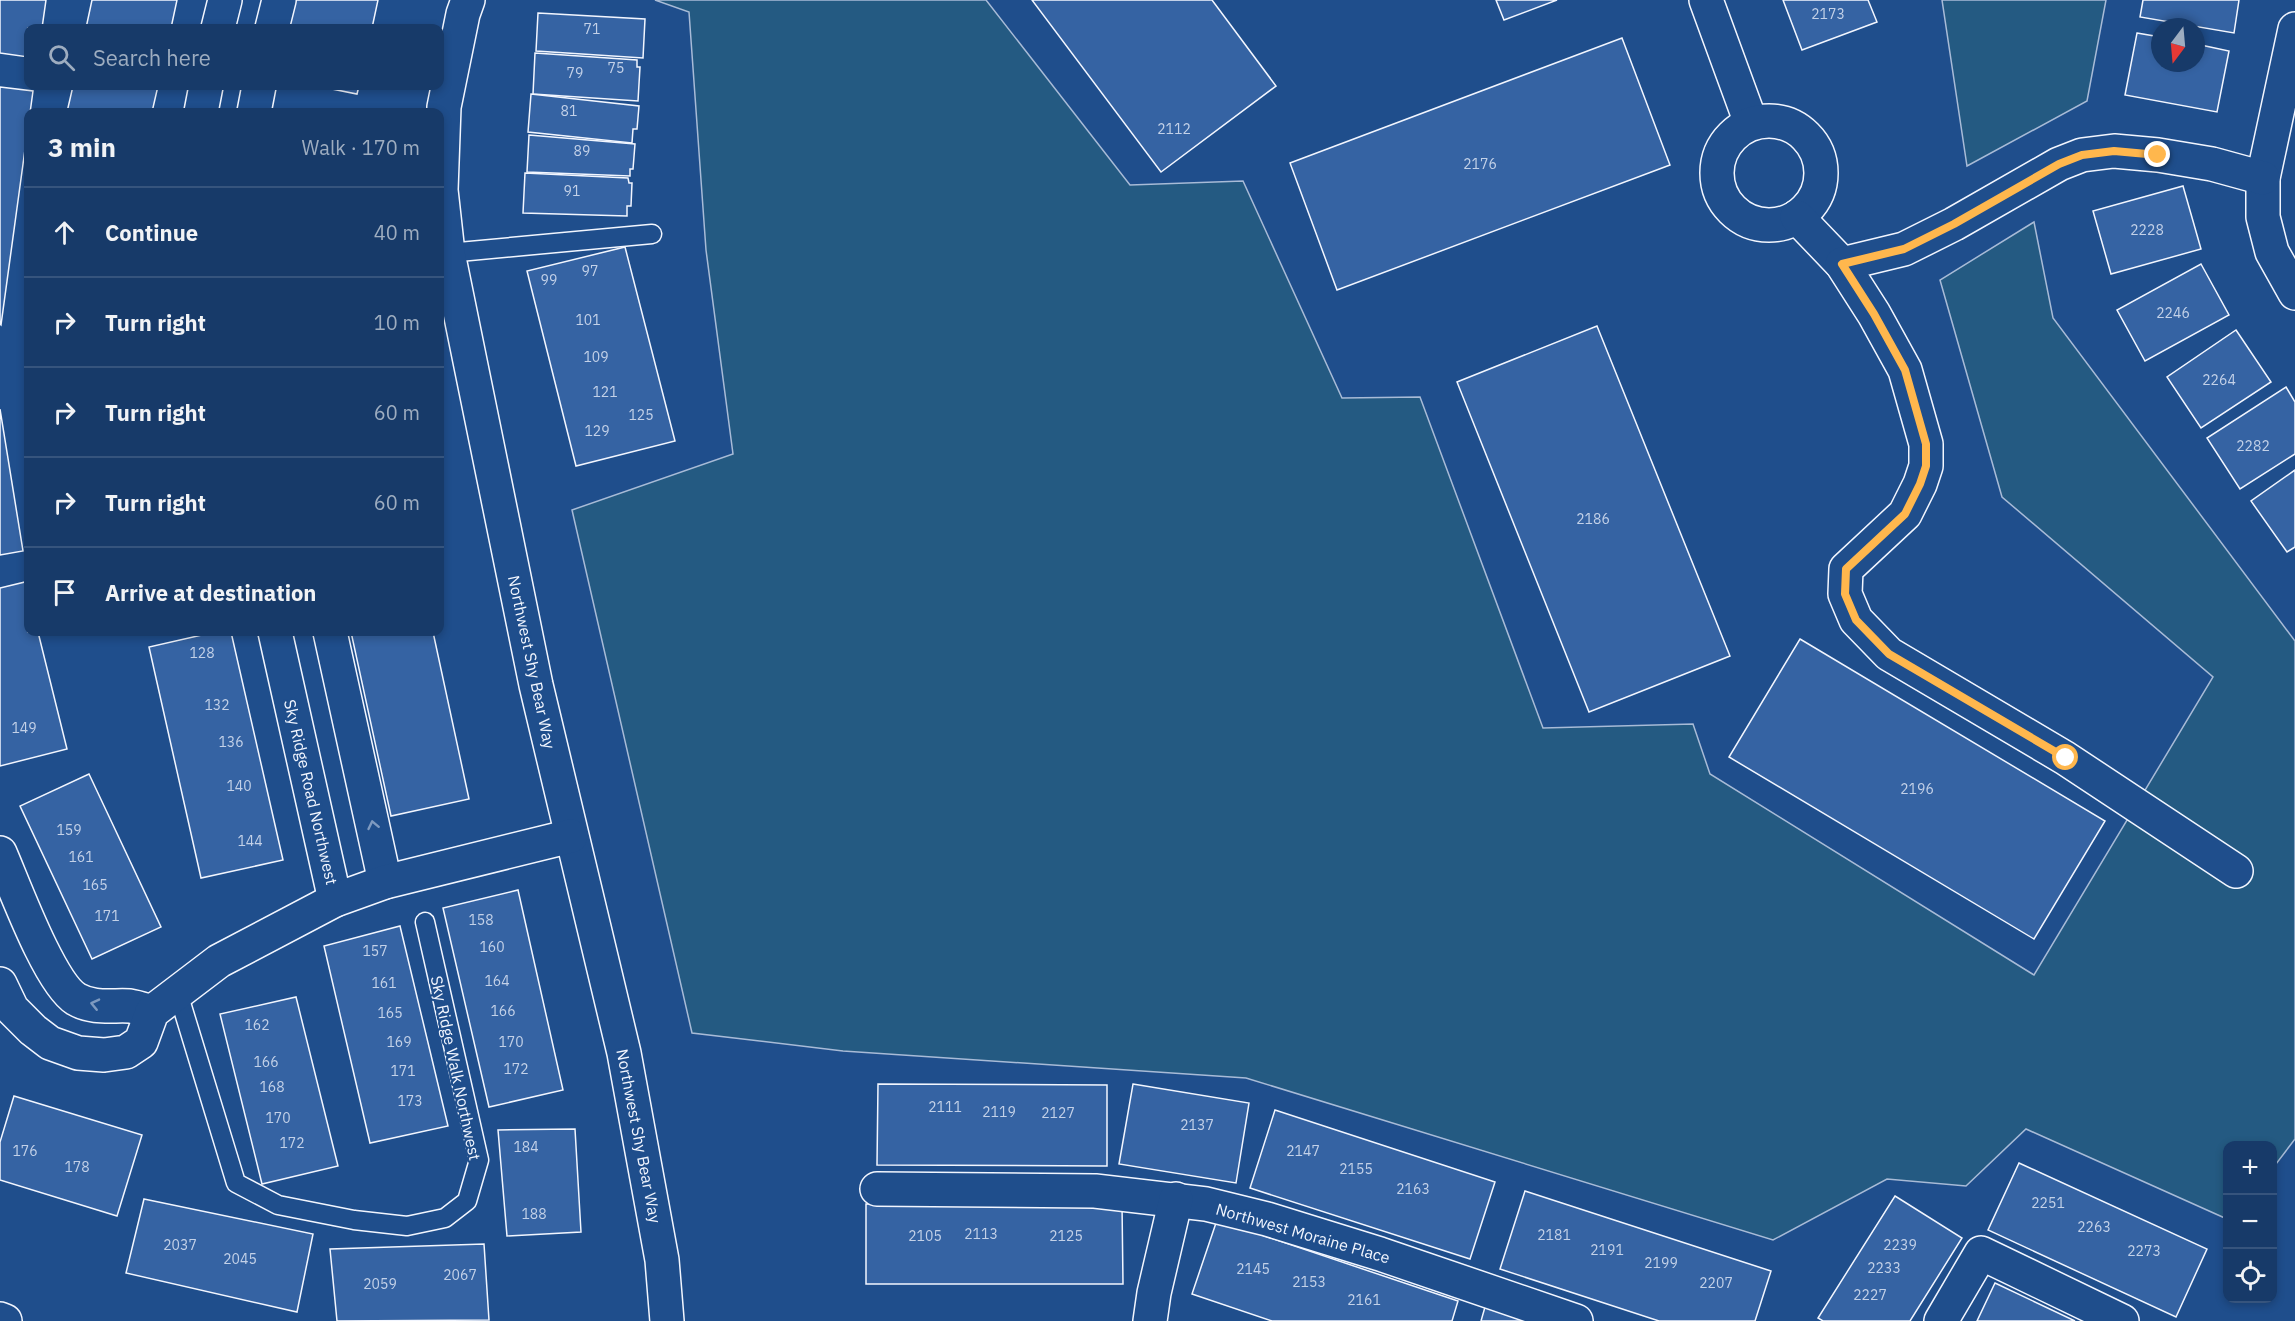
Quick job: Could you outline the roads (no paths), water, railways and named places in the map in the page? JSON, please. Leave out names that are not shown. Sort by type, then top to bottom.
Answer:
[{"type":"street","points":[[219,24],[225,0]]},
{"type":"street","points":[[273,24],[279,0]]},
{"type":"street","name":"Northwest Shy Bear Way","points":[[444,108],[463,14],[468,0]]},
{"type":"street","points":[[1706,0],[1751,123]]},
{"type":"street","points":[[2295,29],[2264,178],[2264,217],[2272,252],[2295,293]]},
{"type":"street","points":[[202,108],[205,90]]},
{"type":"street","points":[[256,108],[258,90]]},
{"type":"street","points":[[1766,120],[1785,123],[1801,131],[1815,149],[1821,166],[1818,190],[1810,205],[1797,217],[1774,226],[1748,221],[1728,206],[1719,190],[1716,168],[1721,150],[1735,132],[1751,123],[1766,120]]},
{"type":"street","points":[[1842,264],[1904,249],[1954,224],[2059,164],[2082,155],[2114,151],[2167,156],[2264,178]]},
{"type":"street","name":"Northwest Shy Bear Way","points":[[444,217],[458,309],[536,685],[624,1053],[662,1260],[667,1321]]},
{"type":"street","points":[[1797,217],[1842,264],[1874,314],[1905,370],[1926,444],[1926,466],[1905,514],[1846,569],[1845,594],[1856,620],[1889,654],[2066,758],[2236,871]]},
{"type":"street","name":"Sky Ridge Road Northwest","points":[[276,636],[335,900],[386,882],[571,836]]},
{"type":"street","points":[[331,636],[386,882]]},
{"type":"street","points":[[0,853],[48,963],[75,998],[95,1005],[130,1006],[165,1003]]},
{"type":"street","points":[[0,984],[12,1009],[33,1030],[50,1042],[78,1053],[104,1055],[126,1052],[141,1042],[165,1003],[219,961],[335,900]]},
{"type":"street","name":"Northwest Moraine Place","points":[[877,1189],[1095,1191],[1176,1199],[1267,1219],[1391,1258],[1576,1321]]},
{"type":"street","points":[[1150,1321],[1154,1293],[1176,1199]]},
{"type":"street","points":[[1941,1321],[1981,1253],[2122,1321]]},
{"type":"street","points":[[0,1319],[5,1321]]},
{"type":"lane","points":[[448,253],[652,234]]},
{"type":"lane","name":"Sky Ridge Walk Northwest","points":[[165,1003],[236,1183],[278,1204],[354,1220],[407,1226],[446,1218],[467,1202],[478,1160],[425,922]]}]
